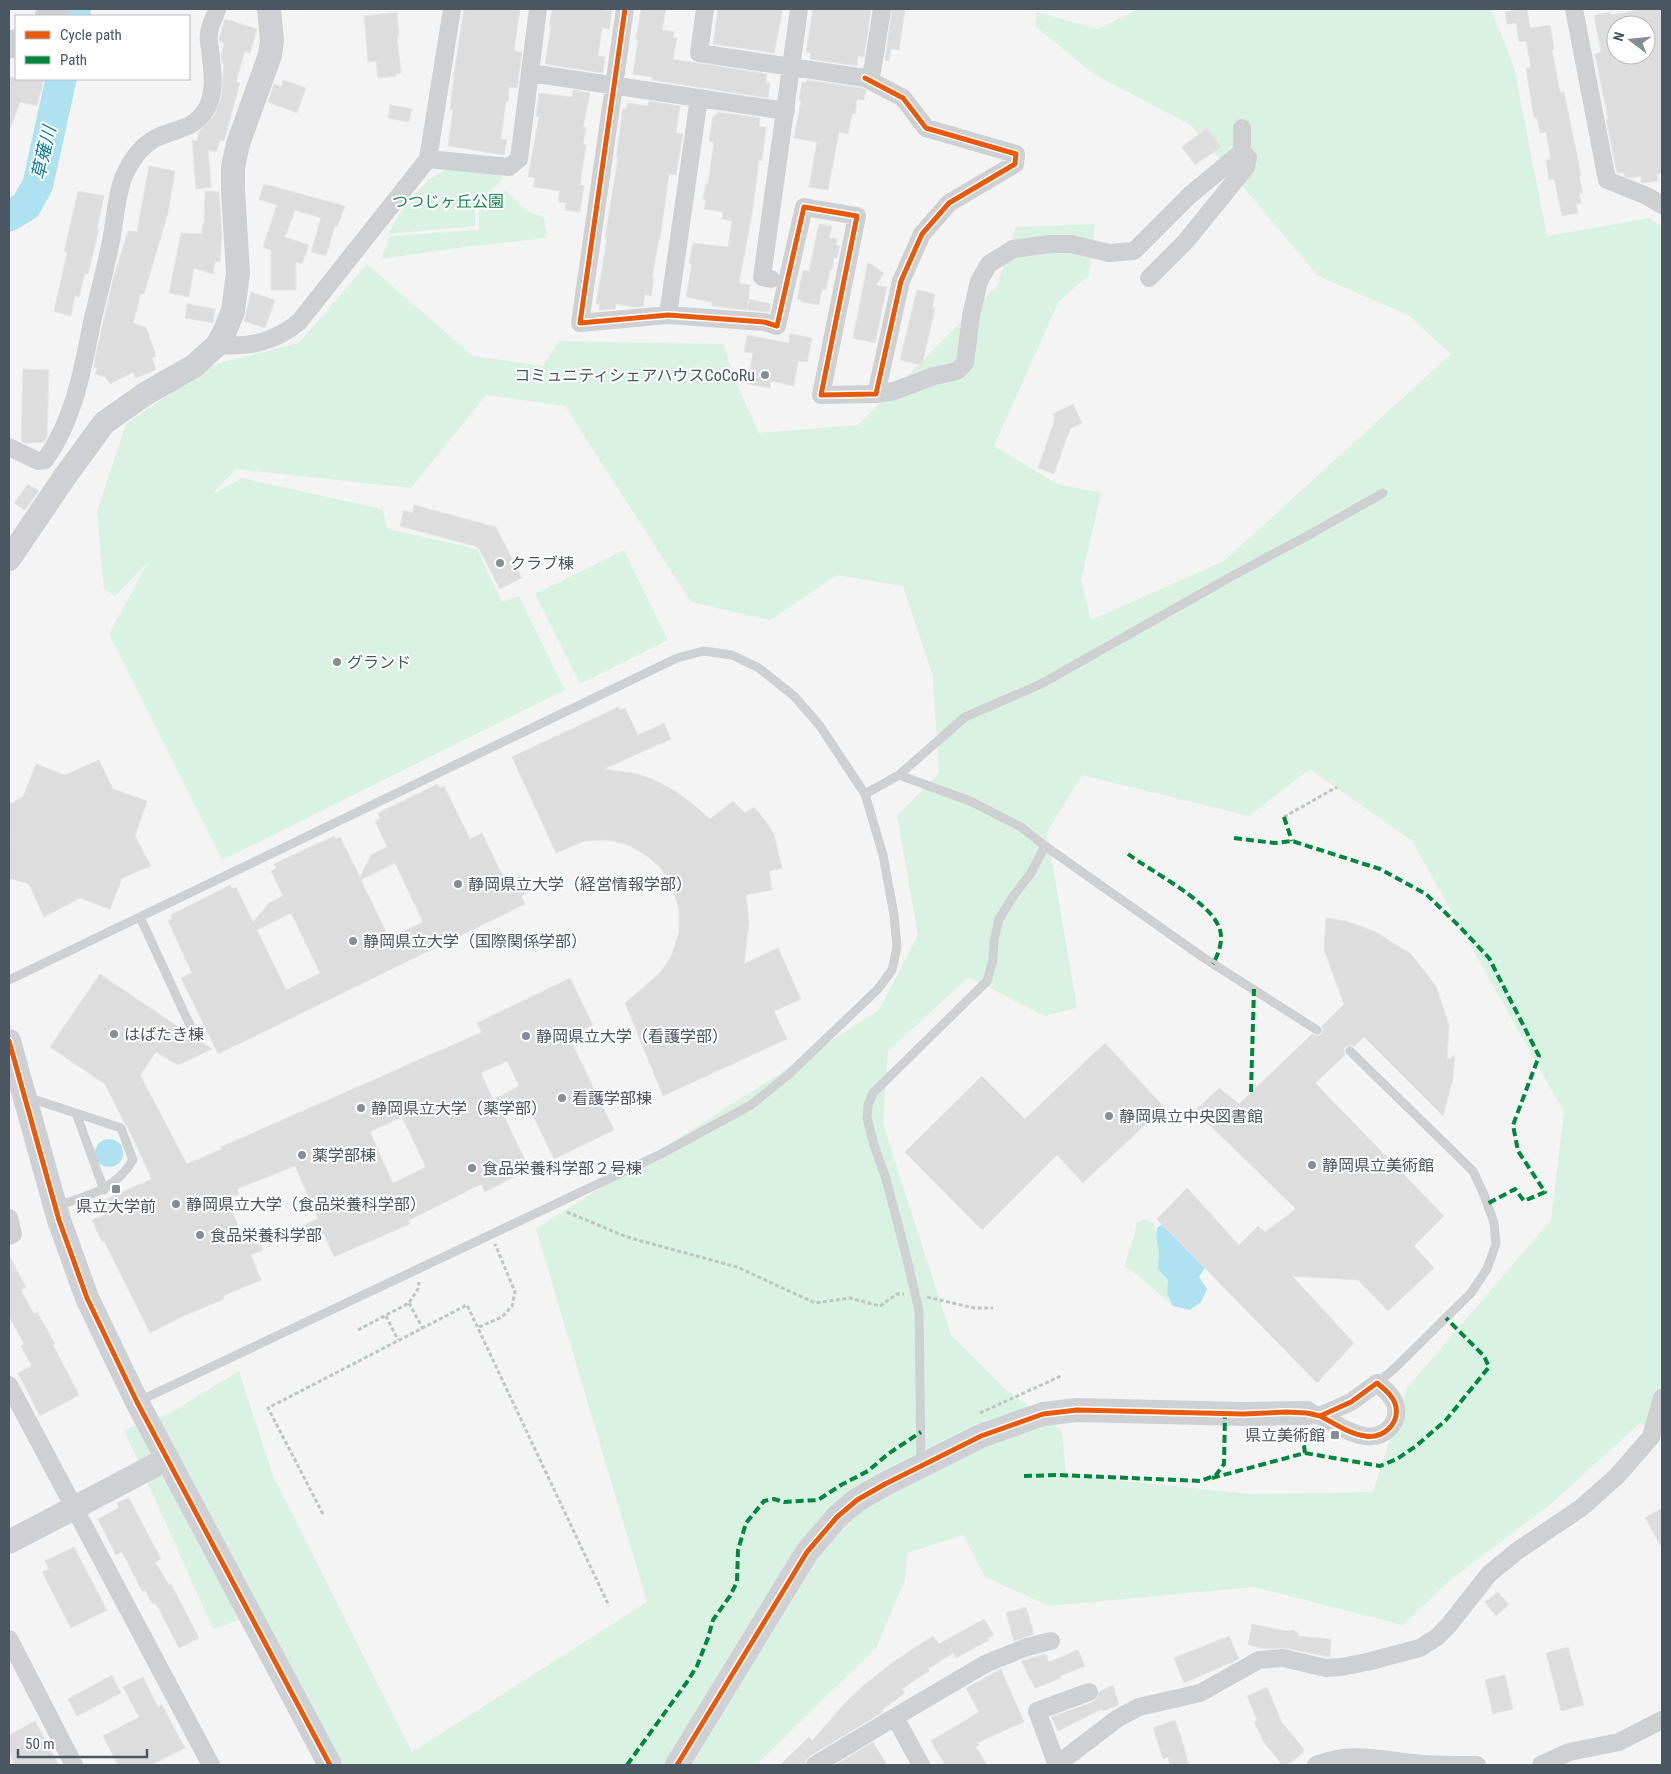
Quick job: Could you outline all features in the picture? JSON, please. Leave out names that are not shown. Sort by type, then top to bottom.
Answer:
[{"type":"street","points":[[9,447],[38,461],[45,460],[62,431],[81,379],[88,352],[94,312],[109,250],[123,178],[137,152],[150,141],[184,129],[197,120],[205,111],[213,88],[208,33],[217,9]]},
{"type":"street","points":[[9,559],[66,474],[104,423],[145,394],[194,366],[217,345],[233,311],[237,293],[238,273],[233,190],[234,167],[238,144],[270,55],[272,41],[269,9]]},
{"type":"street","points":[[217,345],[242,346],[272,340],[299,322],[428,159],[452,9]]},
{"type":"street","points":[[428,159],[509,167],[519,159],[538,9]]},
{"type":"street","points":[[626,9],[580,323],[668,316],[764,322],[776,326],[804,207],[857,216],[821,395],[876,394],[957,370],[965,363],[971,316],[979,281],[989,264],[1014,249],[1050,244],[1071,244],[1110,253],[1134,251],[1190,195],[1242,152]]},
{"type":"street","points":[[705,9],[699,53],[865,78],[902,98],[926,128],[1016,154],[1015,164],[949,203],[922,234],[901,281],[876,394]]},
{"type":"street","points":[[771,279],[762,277],[799,9]]},
{"type":"street","points":[[865,78],[872,72],[882,9]]},
{"type":"street","points":[[1574,9],[1607,180],[1647,196],[1662,205]]},
{"type":"street","points":[[530,73],[786,111]]},
{"type":"street","points":[[668,316],[699,98]]},
{"type":"street","points":[[1150,278],[1186,242],[1246,167],[1248,158],[1242,152],[1242,128]]},
{"type":"street","points":[[9,1041],[56,1207],[87,1298],[137,1402],[330,1765]]},
{"type":"street","points":[[9,1218],[13,1234],[9,1236]]},
{"type":"street","points":[[677,1765],[807,1552],[837,1517],[857,1500],[885,1484],[981,1436],[1043,1414],[1077,1410],[1313,1414],[1350,1402],[1377,1383],[1390,1394],[1396,1407],[1394,1423],[1383,1434],[1366,1436],[1345,1430],[1313,1414]]},
{"type":"street","points":[[9,1386],[211,1765]]},
{"type":"street","points":[[1089,1692],[1037,1712],[1058,1765],[1118,1718],[1139,1707],[1200,1693],[1259,1660],[1283,1658],[1326,1668],[1341,1667],[1420,1648],[1438,1637],[1489,1574],[1517,1551],[1580,1508],[1617,1476],[1652,1438],[1662,1398]]},
{"type":"street","points":[[9,1542],[167,1458]]},
{"type":"street","points":[[9,1639],[74,1765]]},
{"type":"street","points":[[815,1765],[987,1662],[1027,1647],[1051,1641]]},
{"type":"street","points":[[895,1717],[921,1765]]},
{"type":"street","points":[[1541,1765],[1569,1752],[1619,1742],[1662,1720]]},
{"type":"street","points":[[1316,1765],[1331,1759],[1364,1756],[1423,1765],[1477,1765]]},
{"type":"lane","points":[[865,794],[899,775],[965,717],[1041,684],[1383,493]]},
{"type":"lane","points":[[9,980],[677,658],[703,651],[732,655],[759,668],[794,696],[820,726],[865,794],[883,855],[894,915],[897,947],[892,970],[878,989],[788,1075],[751,1105],[661,1154],[137,1402]]},
{"type":"lane","points":[[899,775],[970,802],[1021,827],[1204,958],[1317,1030]]},
{"type":"lane","points":[[921,1466],[919,1311],[886,1179],[874,1146],[867,1118],[868,1105],[872,1093],[987,981],[993,960],[994,940],[999,920],[1014,895],[1031,873],[1045,846]]},
{"type":"lane","points":[[140,917],[194,1034]]},
{"type":"lane","points":[[1350,1051],[1473,1171],[1494,1223],[1496,1244],[1488,1268],[1471,1293],[1394,1369],[1377,1383]]},
{"type":"lane","points":[[24,1096],[121,1128],[133,1160],[127,1171],[104,1190],[56,1207]]},
{"type":"lane","points":[[76,1113],[104,1190]]},
{"type":"path","points":[[1284,817],[1337,787]]},
{"type":"path","points":[[552,1206],[627,1237],[737,1267],[815,1304],[850,1298],[880,1306],[897,1294],[915,1294],[974,1308],[993,1308]]},
{"type":"path","points":[[479,1328],[502,1317],[512,1306],[515,1292],[491,1235]]},
{"type":"path","points":[[358,1330],[409,1303],[418,1289],[422,1267]]},
{"type":"path","points":[[409,1303],[423,1328]]},
{"type":"path","points":[[323,1514],[268,1408],[467,1304],[609,1606]]},
{"type":"path","points":[[386,1316],[398,1340]]},
{"type":"path","points":[[976,1416],[1061,1376]]},
{"type":"green space","points":[[1138,9],[1491,9],[1514,67],[1547,236],[1649,218],[1662,227],[1662,1436],[1640,1423],[1552,1503],[1450,1580],[1403,1625],[1254,1587],[1049,1606],[985,1577],[963,1535],[907,1553],[905,1580],[876,1648],[756,1765],[343,1765],[260,1613],[213,1629],[124,1430],[170,1413],[239,1371],[273,1476],[412,1752],[647,1602],[536,1229],[879,1010],[918,935],[897,816],[939,773],[933,676],[903,586],[837,575],[770,620],[691,602],[565,406],[486,395],[411,488],[236,469],[211,495],[242,478],[382,509],[388,529],[477,549],[502,602],[519,596],[565,690],[222,860],[109,634],[148,562],[115,596],[104,589],[97,512],[126,424],[212,365],[299,343],[367,264],[473,356],[543,366],[559,341],[724,344],[732,373],[759,433],[858,425],[997,286],[1016,227],[1095,224],[1089,275],[1059,301],[994,446],[1057,484],[1101,493],[1081,581],[1091,620],[1224,561],[1451,354],[1408,315],[1318,276],[1191,125],[1095,75],[1035,26],[1037,12],[1098,29]],"holes":[[[1310,769],[1412,841],[1564,1112],[1551,1220],[1407,1388],[1373,1492],[1250,1494],[1066,1475],[1062,1431],[1005,1389],[951,1335],[883,1124],[888,1051],[969,977],[1045,1016],[1077,1008],[1047,832],[1082,775],[1249,816]]]},
{"type":"green space","name":"つつじヶ丘公園","points":[[448,169],[501,175],[503,178],[475,209],[475,226],[388,234],[399,215],[420,188],[429,180]]},
{"type":"green space","points":[[506,190],[526,211],[544,217],[547,238],[381,259],[390,236],[479,230],[479,211]]},
{"type":"green space","points":[[624,550],[668,640],[580,684],[535,594]]},
{"type":"green space","points":[[1146,1219],[1154,1224],[1159,1253],[1158,1269],[1168,1280],[1167,1293],[1173,1306],[1138,1275],[1124,1266],[1137,1222]]},
{"type":"water","points":[[109,1139],[119,1143],[123,1153],[119,1163],[109,1167],[99,1163],[95,1153],[99,1143]]},
{"type":"water","points":[[1162,1224],[1205,1268],[1199,1277],[1207,1289],[1201,1302],[1190,1310],[1173,1306],[1167,1293],[1168,1280],[1158,1269],[1159,1253],[1156,1235],[1157,1228]]},
{"type":"building","points":[[464,9],[520,9],[514,51],[522,52],[517,88],[509,87],[508,102],[506,101],[501,139],[507,140],[504,155],[448,146],[453,110],[450,110],[454,74]]},
{"type":"building","points":[[552,9],[612,11],[609,29],[602,28],[598,56],[605,57],[603,73],[545,64]]},
{"type":"building","points":[[641,9],[666,9],[662,30],[674,32],[673,38],[677,38],[673,59],[767,74],[766,83],[770,83],[768,98],[652,80],[652,77],[633,74]]},
{"type":"building","points":[[718,9],[783,9],[774,53],[713,44]]},
{"type":"building","points":[[813,9],[871,9],[864,57],[858,56],[857,66],[810,59],[811,53],[806,52]]},
{"type":"building","points":[[892,9],[905,9],[899,50],[891,49],[889,61],[885,60]]},
{"type":"building","points":[[1527,9],[1530,28],[1550,25],[1554,49],[1552,50],[1560,92],[1564,92],[1581,175],[1579,175],[1583,193],[1579,193],[1581,203],[1576,204],[1578,213],[1562,216],[1554,179],[1549,180],[1546,160],[1551,159],[1546,132],[1540,133],[1537,117],[1534,118],[1526,68],[1531,67],[1526,41],[1519,42],[1516,23],[1507,24],[1505,12]]},
{"type":"building","points":[[1638,9],[1662,9],[1662,173],[1657,174],[1658,181],[1643,183],[1641,182],[1641,176],[1631,178],[1624,176],[1624,173],[1617,173],[1595,54],[1601,52],[1594,15],[1610,12],[1611,15]]},
{"type":"building","points":[[397,12],[399,36],[397,36],[401,73],[396,74],[396,76],[378,78],[376,61],[368,62],[364,16]]},
{"type":"building","points":[[225,19],[257,29],[250,53],[245,51],[236,82],[240,83],[224,141],[220,140],[216,152],[208,150],[211,187],[196,189],[192,140],[197,141],[199,132],[214,116],[221,99],[224,63],[222,63],[221,55],[224,44],[219,38]]},
{"type":"building","points":[[9,76],[15,80],[44,80],[37,106],[20,102],[11,127],[9,127]]},
{"type":"building","points":[[283,80],[306,88],[297,113],[268,102],[274,84],[281,87]]},
{"type":"building","points":[[807,80],[866,90],[864,100],[857,99],[855,114],[852,114],[848,134],[839,132],[828,190],[809,187],[817,142],[794,138],[801,101],[799,101],[802,82]]},
{"type":"building","points":[[573,90],[590,93],[583,127],[586,127],[583,144],[586,145],[580,185],[584,186],[580,212],[565,210],[566,203],[558,202],[560,191],[533,187],[535,178],[528,177],[539,117],[536,116],[539,93],[572,97]]},
{"type":"building","points":[[649,101],[680,106],[676,133],[683,134],[676,175],[669,174],[660,239],[652,278],[654,278],[651,296],[645,294],[643,307],[616,304],[615,309],[599,310],[600,304],[596,304],[607,239],[605,238],[618,158],[616,157],[623,108],[627,109],[627,103],[648,106]]},
{"type":"building","points":[[390,105],[412,109],[409,122],[388,118]]},
{"type":"building","points":[[718,112],[760,118],[759,126],[766,127],[762,161],[759,160],[752,214],[739,283],[750,285],[747,310],[712,306],[712,302],[686,297],[692,264],[689,263],[693,243],[728,247],[732,221],[722,219],[723,212],[704,209],[706,200],[703,199],[706,184],[708,184],[714,142],[709,141],[713,117]]},
{"type":"building","points":[[1207,128],[1221,147],[1195,165],[1182,147]]},
{"type":"building","points":[[149,166],[175,171],[168,213],[144,294],[141,293],[133,323],[146,327],[156,356],[152,358],[156,370],[135,378],[133,372],[110,384],[105,377],[95,374],[97,368],[94,367],[95,359],[113,279],[128,231],[137,232]]},
{"type":"building","points":[[264,184],[345,206],[337,227],[335,226],[326,256],[311,252],[321,218],[295,210],[285,237],[309,245],[302,264],[296,262],[296,290],[271,290],[271,250],[263,247],[277,205],[259,200]]},
{"type":"building","points":[[78,191],[104,196],[97,229],[99,229],[88,274],[85,273],[79,297],[75,296],[71,316],[54,311],[67,252],[64,252]]},
{"type":"building","points":[[205,191],[219,192],[222,235],[220,262],[215,262],[213,274],[194,268],[189,297],[169,293],[181,233],[202,234]]},
{"type":"building","points":[[819,224],[832,226],[829,238],[837,239],[836,245],[840,246],[837,258],[834,258],[832,270],[830,270],[826,290],[822,289],[819,305],[801,302],[802,300],[797,299],[803,270],[809,271]]},
{"type":"building","points":[[868,262],[884,273],[876,285],[887,287],[875,343],[853,338]]},
{"type":"building","points":[[917,290],[935,294],[932,308],[935,308],[922,365],[900,360]]},
{"type":"building","points":[[251,292],[275,300],[265,328],[244,321]]},
{"type":"building","points":[[749,299],[771,304],[769,312],[747,310]]},
{"type":"building","points":[[187,304],[215,309],[213,323],[185,318]]},
{"type":"building","points":[[790,334],[812,338],[807,362],[798,361],[794,386],[771,381],[770,388],[747,384],[753,353],[744,352],[747,335],[789,343]]},
{"type":"building","points":[[23,369],[49,370],[47,437],[44,442],[25,443],[21,441]]},
{"type":"building","points":[[1073,404],[1082,423],[1070,429],[1054,474],[1038,468],[1055,419],[1053,414]]},
{"type":"building","points":[[28,484],[39,491],[25,510],[14,503]]},
{"type":"building","name":"クラブ棟","points":[[414,505],[496,527],[522,578],[500,589],[478,547],[400,526],[404,510],[412,513]]},
{"type":"building","points":[[618,707],[620,710],[625,708],[638,735],[664,723],[671,739],[604,769],[638,774],[654,780],[672,789],[710,819],[733,801],[745,813],[754,807],[774,834],[782,868],[769,871],[772,890],[746,895],[749,923],[744,964],[778,948],[801,999],[774,1011],[787,1039],[663,1096],[625,1003],[660,973],[671,957],[679,933],[679,910],[672,886],[660,867],[644,854],[628,845],[608,840],[585,841],[556,853],[512,757]]},
{"type":"building","points":[[99,760],[113,789],[147,801],[135,836],[151,866],[122,878],[110,909],[80,898],[44,917],[29,884],[9,878],[9,804],[23,797],[36,764],[65,775]]},
{"type":"building","points":[[438,784],[440,788],[444,786],[470,839],[482,833],[506,883],[520,876],[528,893],[521,896],[525,904],[218,1054],[181,978],[192,973],[168,921],[172,919],[171,915],[230,885],[232,889],[236,887],[253,922],[269,903],[283,896],[271,871],[276,868],[274,864],[334,836],[336,839],[340,837],[360,877],[371,855],[387,847],[375,821],[380,818],[378,813]],"holes":[[[395,863],[423,922],[389,938],[361,880]],[[291,913],[320,973],[286,990],[257,930]]]},
{"type":"building","points":[[1326,918],[1346,921],[1376,932],[1411,954],[1436,986],[1449,1025],[1447,1060],[1455,1055],[1453,1078],[1443,1116],[1364,1037],[1354,1047],[1351,1045],[1346,1046],[1344,1050],[1345,1055],[1315,1083],[1444,1216],[1414,1246],[1434,1268],[1388,1311],[1358,1280],[1292,1276],[1354,1343],[1317,1383],[1157,1219],[1187,1188],[1239,1245],[1258,1226],[1265,1232],[1296,1209],[1195,1111],[1219,1088],[1239,1104],[1312,1034],[1317,1036],[1322,1034],[1322,1026],[1344,1004],[1324,950]]},
{"type":"building","points":[[100,974],[186,1032],[191,1039],[197,1039],[212,1049],[178,1065],[156,1052],[140,1075],[187,1164],[222,1149],[221,1147],[482,1032],[477,1023],[570,978],[593,1025],[569,1037],[614,1130],[554,1159],[526,1101],[502,1112],[527,1164],[513,1172],[516,1176],[485,1192],[481,1184],[408,1221],[410,1224],[334,1257],[324,1234],[309,1241],[303,1225],[318,1219],[295,1166],[237,1189],[239,1194],[227,1199],[243,1238],[256,1232],[263,1250],[251,1255],[261,1280],[223,1296],[224,1299],[181,1317],[150,1333],[92,1220],[110,1212],[104,1200],[152,1179],[105,1084],[50,1047]],"holes":[[[507,1061],[519,1086],[493,1100],[481,1073]],[[402,1117],[426,1167],[393,1183],[370,1132]]]},
{"type":"building","points":[[1105,1043],[1164,1107],[1083,1183],[1057,1155],[982,1230],[905,1152],[982,1076],[1025,1119]]},
{"type":"building","points":[[9,1255],[26,1287],[21,1290],[34,1314],[37,1312],[55,1344],[53,1345],[79,1395],[40,1416],[18,1373],[32,1366],[21,1346],[24,1344],[9,1316]]},
{"type":"building","points":[[129,1498],[161,1559],[155,1562],[169,1585],[171,1584],[199,1638],[179,1648],[159,1609],[155,1603],[152,1604],[145,1590],[142,1591],[122,1552],[116,1555],[98,1519],[119,1508],[117,1503]]},
{"type":"building","points":[[1662,1508],[1662,1548],[1645,1518]]},
{"type":"building","points":[[74,1547],[107,1610],[71,1628],[42,1572],[49,1569],[45,1561]]},
{"type":"building","points":[[1498,1592],[1509,1605],[1496,1616],[1485,1602]]},
{"type":"building","points":[[1026,1607],[1034,1634],[1014,1641],[1006,1613]]},
{"type":"building","points":[[984,1619],[994,1635],[988,1638],[989,1640],[956,1658],[953,1653],[928,1669],[929,1671],[902,1689],[905,1693],[882,1710],[883,1712],[810,1756],[804,1765],[780,1765],[809,1737],[812,1741],[845,1703],[864,1685],[896,1660],[933,1636],[939,1644]]},
{"type":"building","points":[[1252,1624],[1286,1631],[1294,1630],[1294,1632],[1298,1632],[1298,1636],[1331,1639],[1330,1657],[1285,1648],[1267,1649],[1248,1645]]},
{"type":"building","points":[[1229,1636],[1239,1659],[1184,1683],[1174,1658]]},
{"type":"building","points":[[1568,1647],[1584,1705],[1561,1711],[1546,1653]]},
{"type":"building","points":[[1078,1650],[1085,1666],[1035,1688],[1021,1661],[1045,1654],[1049,1662]]},
{"type":"building","points":[[1001,1669],[1024,1722],[977,1743],[979,1745],[976,1747],[987,1765],[945,1765],[931,1741],[979,1712],[966,1688]]},
{"type":"building","points":[[112,1675],[121,1693],[77,1716],[68,1699]]},
{"type":"building","points":[[1505,1675],[1513,1709],[1493,1714],[1485,1680]]},
{"type":"building","points":[[143,1677],[158,1707],[162,1705],[185,1748],[151,1765],[118,1765],[103,1736],[139,1717],[123,1687]]},
{"type":"building","points":[[1113,1685],[1119,1705],[1103,1711],[1102,1709],[1058,1731],[1051,1717],[1093,1702],[1099,1692]]},
{"type":"building","points":[[1267,1687],[1282,1723],[1304,1749],[1304,1752],[1287,1765],[1282,1765],[1264,1742],[1254,1722],[1257,1720],[1247,1696]]},
{"type":"building","points":[[1175,1720],[1189,1765],[1170,1765],[1168,1757],[1163,1759],[1153,1728]]},
{"type":"building","points":[[35,1721],[59,1765],[15,1765],[9,1753],[9,1735]]},
{"type":"building","points":[[873,1742],[887,1765],[835,1765]]},
{"type":"waterway","name":"草薙川","points":[[75,9],[75,15]]},
{"type":"waterway","name":"草薙川","points":[[9,216],[26,206],[38,184],[61,80]]},
{"type":"marked path","points":[[1284,817],[1292,841]]},
{"type":"marked path","points":[[1234,838],[1275,843],[1292,841],[1380,869],[1426,894],[1489,958],[1539,1056],[1513,1125],[1518,1151],[1545,1192],[1524,1201],[1515,1189],[1487,1204]]},
{"type":"marked path","points":[[1128,854],[1192,897],[1213,917],[1219,927],[1221,936],[1219,951],[1213,964]]},
{"type":"marked path","points":[[1251,1092],[1254,989]]},
{"type":"marked path","points":[[1305,1453],[1380,1466],[1397,1459],[1416,1446],[1446,1420],[1489,1367],[1484,1356],[1446,1318]]},
{"type":"marked path","points":[[1024,1476],[1058,1475],[1201,1481],[1216,1475],[1224,1464],[1225,1413]]},
{"type":"marked path","points":[[1212,1478],[1305,1453],[1302,1431]]},
{"type":"marked path","points":[[627,1765],[697,1666],[713,1620],[730,1596],[737,1582],[738,1550],[746,1523],[764,1501],[774,1499],[784,1502],[818,1500],[868,1471],[888,1454],[921,1432]]},
{"type":"cycle path","points":[[625,9],[580,323],[668,315],[764,322],[777,326],[804,207],[857,216],[821,395],[876,394],[901,281],[922,234],[949,203],[1015,164],[1016,154],[926,128],[903,98],[865,78]]},
{"type":"cycle path","points":[[9,1041],[59,1220],[87,1298],[137,1402],[330,1765]]},
{"type":"cycle path","points":[[677,1765],[807,1552],[837,1517],[857,1500],[885,1484],[981,1436],[1043,1414],[1077,1410],[1243,1414],[1286,1412],[1320,1416],[1351,1402],[1377,1383],[1391,1396],[1396,1407],[1395,1420],[1392,1425],[1383,1433],[1371,1436],[1353,1433],[1320,1416]]},
{"type":"place","name":"コミュニティシェアハウスCoCoRu","points":[[765,375]]},
{"type":"place","name":"クラブ棟","points":[[500,563]]},
{"type":"place","name":"グランド","points":[[337,662]]},
{"type":"place","name":"静岡県立大学（経営情報学部）","points":[[458,884]]},
{"type":"place","name":"静岡県立大学（国際関係学部）","points":[[353,941]]},
{"type":"place","name":"はばたき棟","points":[[114,1034]]},
{"type":"place","name":"静岡県立大学（看護学部）","points":[[526,1036]]},
{"type":"place","name":"看護学部棟","points":[[562,1098]]},
{"type":"place","name":"静岡県立大学（薬学部）","points":[[361,1108]]},
{"type":"place","name":"静岡県立中央図書館","points":[[1109,1116]]},
{"type":"place","name":"薬学部棟","points":[[302,1155]]},
{"type":"place","name":"静岡県立美術館","points":[[1312,1165]]},
{"type":"place","name":"食品栄養科学部２号棟","points":[[472,1168]]},
{"type":"place","name":"県立大学前","points":[[116,1189]]},
{"type":"place","name":"静岡県立大学（食品栄養科学部）","points":[[176,1204]]},
{"type":"place","name":"食品栄養科学部","points":[[200,1235]]},
{"type":"place","name":"県立美術館","points":[[1335,1435]]}]
